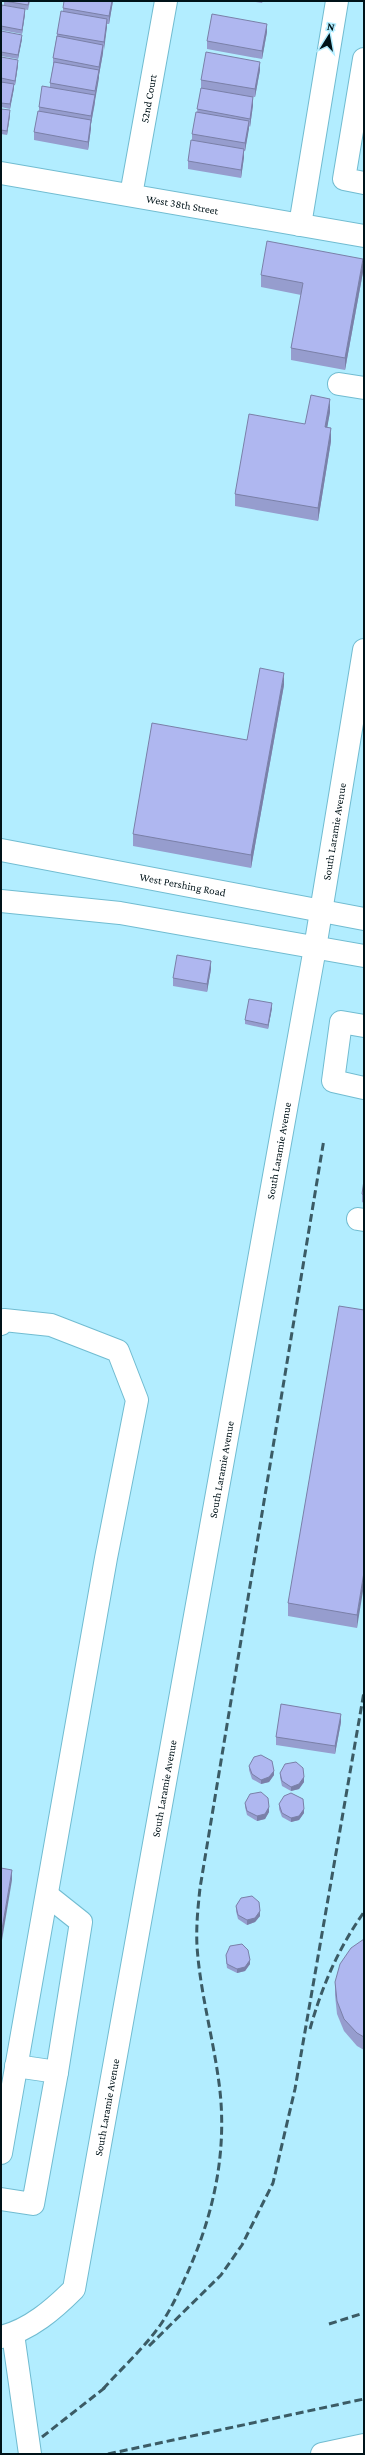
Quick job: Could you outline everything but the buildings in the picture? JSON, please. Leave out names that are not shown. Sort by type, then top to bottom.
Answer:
[{"type":"street","name":"52nd Court","points":[[131,195],[166,1]]},
{"type":"street","points":[[300,225],[337,1]]},
{"type":"street","points":[[364,59],[344,180],[364,183]]},
{"type":"street","name":"West 38th Street","points":[[1,173],[364,236]]},
{"type":"street","points":[[339,384],[364,388]]},
{"type":"street","name":"South Laramie Avenue","points":[[7,2335],[52,2310],[74,2289],[315,948],[364,650]]},
{"type":"street","name":"West Pershing Road","points":[[1,850],[130,873],[321,912],[364,919]]},
{"type":"street","points":[[1,901],[120,913],[364,956]]},
{"type":"street","points":[[364,1026],[342,1022],[333,1081],[364,1088]]},
{"type":"street","points":[[1,1324],[4,1320],[51,1325],[118,1351],[137,1400],[106,1558],[1,2153]]},
{"type":"street","points":[[1,2199],[33,2204],[57,2072],[81,1922],[47,1895]]},
{"type":"street","points":[[16,2066],[57,2072]]},
{"type":"street","points":[[7,2335],[30,2454]]},
{"type":"street","points":[[322,2454],[364,2445]]},
{"type":"railway","points":[[103,2389],[133,2358],[161,2324],[171,2306],[196,2253],[211,2206],[216,2182],[222,2133],[221,2108],[219,2083],[197,1946],[199,1895],[324,1139]]},
{"type":"railway","points":[[149,2346],[221,2275],[242,2245],[273,2183],[295,2089],[364,1692]]},
{"type":"railway","points":[[310,2029],[332,1968],[346,1940],[364,1912]]},
{"type":"railway","points":[[329,2324],[364,2313]]},
{"type":"railway","points":[[42,2437],[107,2386]]},
{"type":"railway","points":[[108,2454],[364,2399]]}]
